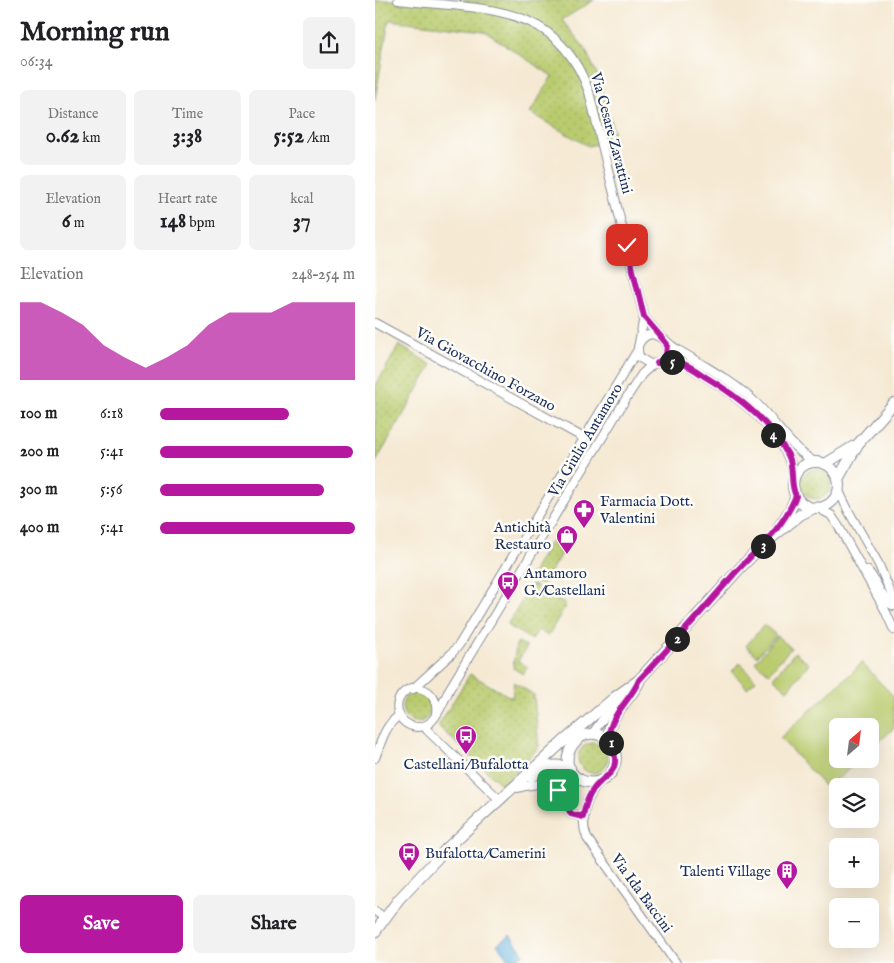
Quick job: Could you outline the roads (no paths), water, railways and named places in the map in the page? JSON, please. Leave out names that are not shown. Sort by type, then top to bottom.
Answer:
[{"type":"street","name":"Via Cesare Zavattini","points":[[398,0],[482,6],[505,10],[544,27],[571,54],[583,72],[589,92],[644,317],[638,347]]},
{"type":"street","name":"Via Cesare Zavattini","points":[[644,317],[663,339],[743,391],[765,412],[802,454],[820,463]]},
{"type":"street","name":"Via Giovacchino Forzano","points":[[375,323],[584,438]]},
{"type":"street","points":[[655,364],[664,359],[667,354],[667,348],[663,339],[654,334],[647,335],[638,347],[639,356],[644,362],[655,364],[673,362],[686,365],[719,384],[743,402],[767,427],[786,452],[792,468],[796,496],[804,504],[816,507],[831,515],[854,553],[894,630]]},
{"type":"street","name":"Via Giulio Antamoro","points":[[399,716],[397,708],[399,699],[406,691],[413,689],[457,648],[638,347]]},
{"type":"street","name":"Via Giulio Antamoro","points":[[425,726],[431,722],[627,397],[642,374],[655,364]]},
{"type":"street","points":[[519,788],[534,784],[551,786],[561,794],[571,814],[583,817],[589,796],[614,767],[616,759],[609,736],[612,722],[639,680],[741,567],[765,544],[800,515],[831,502],[858,444],[894,404]]},
{"type":"street","points":[[793,483],[795,475],[805,464],[820,463],[858,444]]},
{"type":"street","points":[[820,463],[833,470],[849,512],[887,581],[894,600]]},
{"type":"street","points":[[765,544],[788,514],[796,496]]},
{"type":"street","points":[[854,553],[868,544]]},
{"type":"street","points":[[860,564],[874,577],[887,602],[894,606]]},
{"type":"street","points":[[887,581],[894,588]]},
{"type":"street","points":[[375,932],[406,892],[437,858],[500,800],[509,789],[592,716],[639,680]]},
{"type":"street","points":[[413,689],[422,688],[432,694],[436,701],[436,713]]},
{"type":"street","points":[[593,734],[625,690]]},
{"type":"street","points":[[375,758],[389,726],[399,716],[411,726],[425,726],[500,800]]},
{"type":"street","points":[[541,761],[572,744],[580,737],[593,734],[605,738],[612,745]]},
{"type":"street","points":[[572,744],[568,758],[570,768],[575,776],[584,781],[600,781]]},
{"type":"street","points":[[500,800],[547,767],[558,764],[570,768]]},
{"type":"street","name":"Via Ida Baccini","points":[[583,817],[587,838],[676,963]]},
{"type":"street","points":[[375,911],[385,918]]},
{"type":"water","points":[[510,935],[524,954],[511,963],[497,944]]},
{"type":"place","name":"Farmacia Dott. Valentini","points":[[584,529]]},
{"type":"place","name":"Antichità Restauro","points":[[567,555]]},
{"type":"place","name":"Antamoro G./Castellani","points":[[508,601]]},
{"type":"place","name":"Castellani/Bufalotta","points":[[466,755]]},
{"type":"place","name":"Bufalotta/Camerini","points":[[409,872]]},
{"type":"place","name":"Talenti Village","points":[[787,890]]}]
